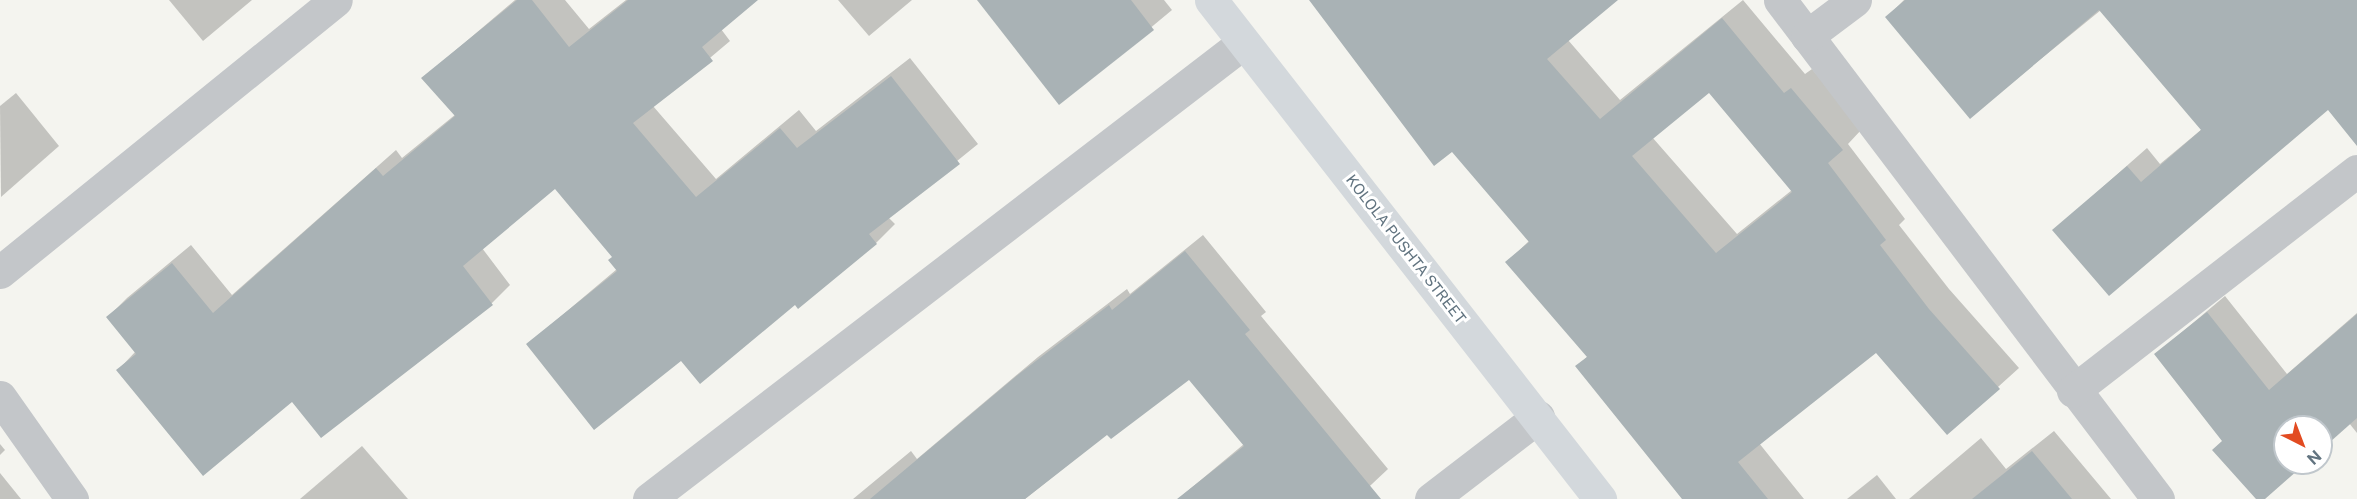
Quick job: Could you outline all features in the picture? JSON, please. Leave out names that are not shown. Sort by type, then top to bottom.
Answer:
[{"type":"main road","name":"KOLOLA PUSHTA STREET","points":[[1210,0],[1600,499]]},
{"type":"street","points":[[0,272],[336,0]]},
{"type":"street","points":[[1780,0],[2073,391],[2158,499]]},
{"type":"street","points":[[1807,36],[1855,0]]},
{"type":"street","points":[[649,499],[1244,43]]},
{"type":"street","points":[[2073,391],[2357,171]]},
{"type":"street","points":[[0,398],[72,499]]},
{"type":"street","points":[[1431,499],[1538,417]]},
{"type":"building","points":[[517,0],[532,0],[569,47],[628,0],[758,0],[702,47],[713,61],[633,123],[696,197],[780,128],[797,148],[891,76],[960,164],[869,234],[877,244],[798,309],[795,305],[700,384],[681,361],[594,430],[526,344],[617,271],[608,260],[612,257],[555,189],[463,266],[493,305],[321,438],[292,402],[203,476],[116,370],[136,354],[106,317],[172,263],[213,313],[376,168],[383,176],[455,116],[421,78]]},
{"type":"building","points":[[977,0],[1131,0],[1154,30],[1059,105]]},
{"type":"building","points":[[1309,0],[1618,0],[1547,59],[1600,119],[1722,18],[1784,93],[1791,88],[1843,150],[1828,163],[1886,240],[1880,245],[1929,309],[2000,389],[1947,435],[1876,353],[1738,462],[1768,499],[1682,499],[1575,366],[1587,357],[1505,262],[1529,242],[1452,152],[1434,166]],"holes":[[[1709,93],[1792,192],[1716,253],[1632,156]]]},
{"type":"building","points":[[1905,0],[2357,0],[2357,146],[2328,110],[2109,296],[2052,230],[2127,166],[2141,182],[2201,130],[2099,10],[1970,119],[1885,17]]},
{"type":"building","points":[[1185,251],[1250,330],[1245,334],[1381,499],[1177,499],[1244,446],[1189,380],[1111,439],[1107,435],[1025,499],[870,499],[1019,374],[1109,305],[1112,310]]},
{"type":"building","points":[[2207,312],[2269,390],[2357,314],[2357,418],[2333,439],[2333,415],[2273,415],[2273,475],[2292,475],[2265,499],[2256,499],[2212,450],[2222,441],[2154,354]]},
{"type":"building","points":[[2032,451],[2072,499],[1972,499]]}]
